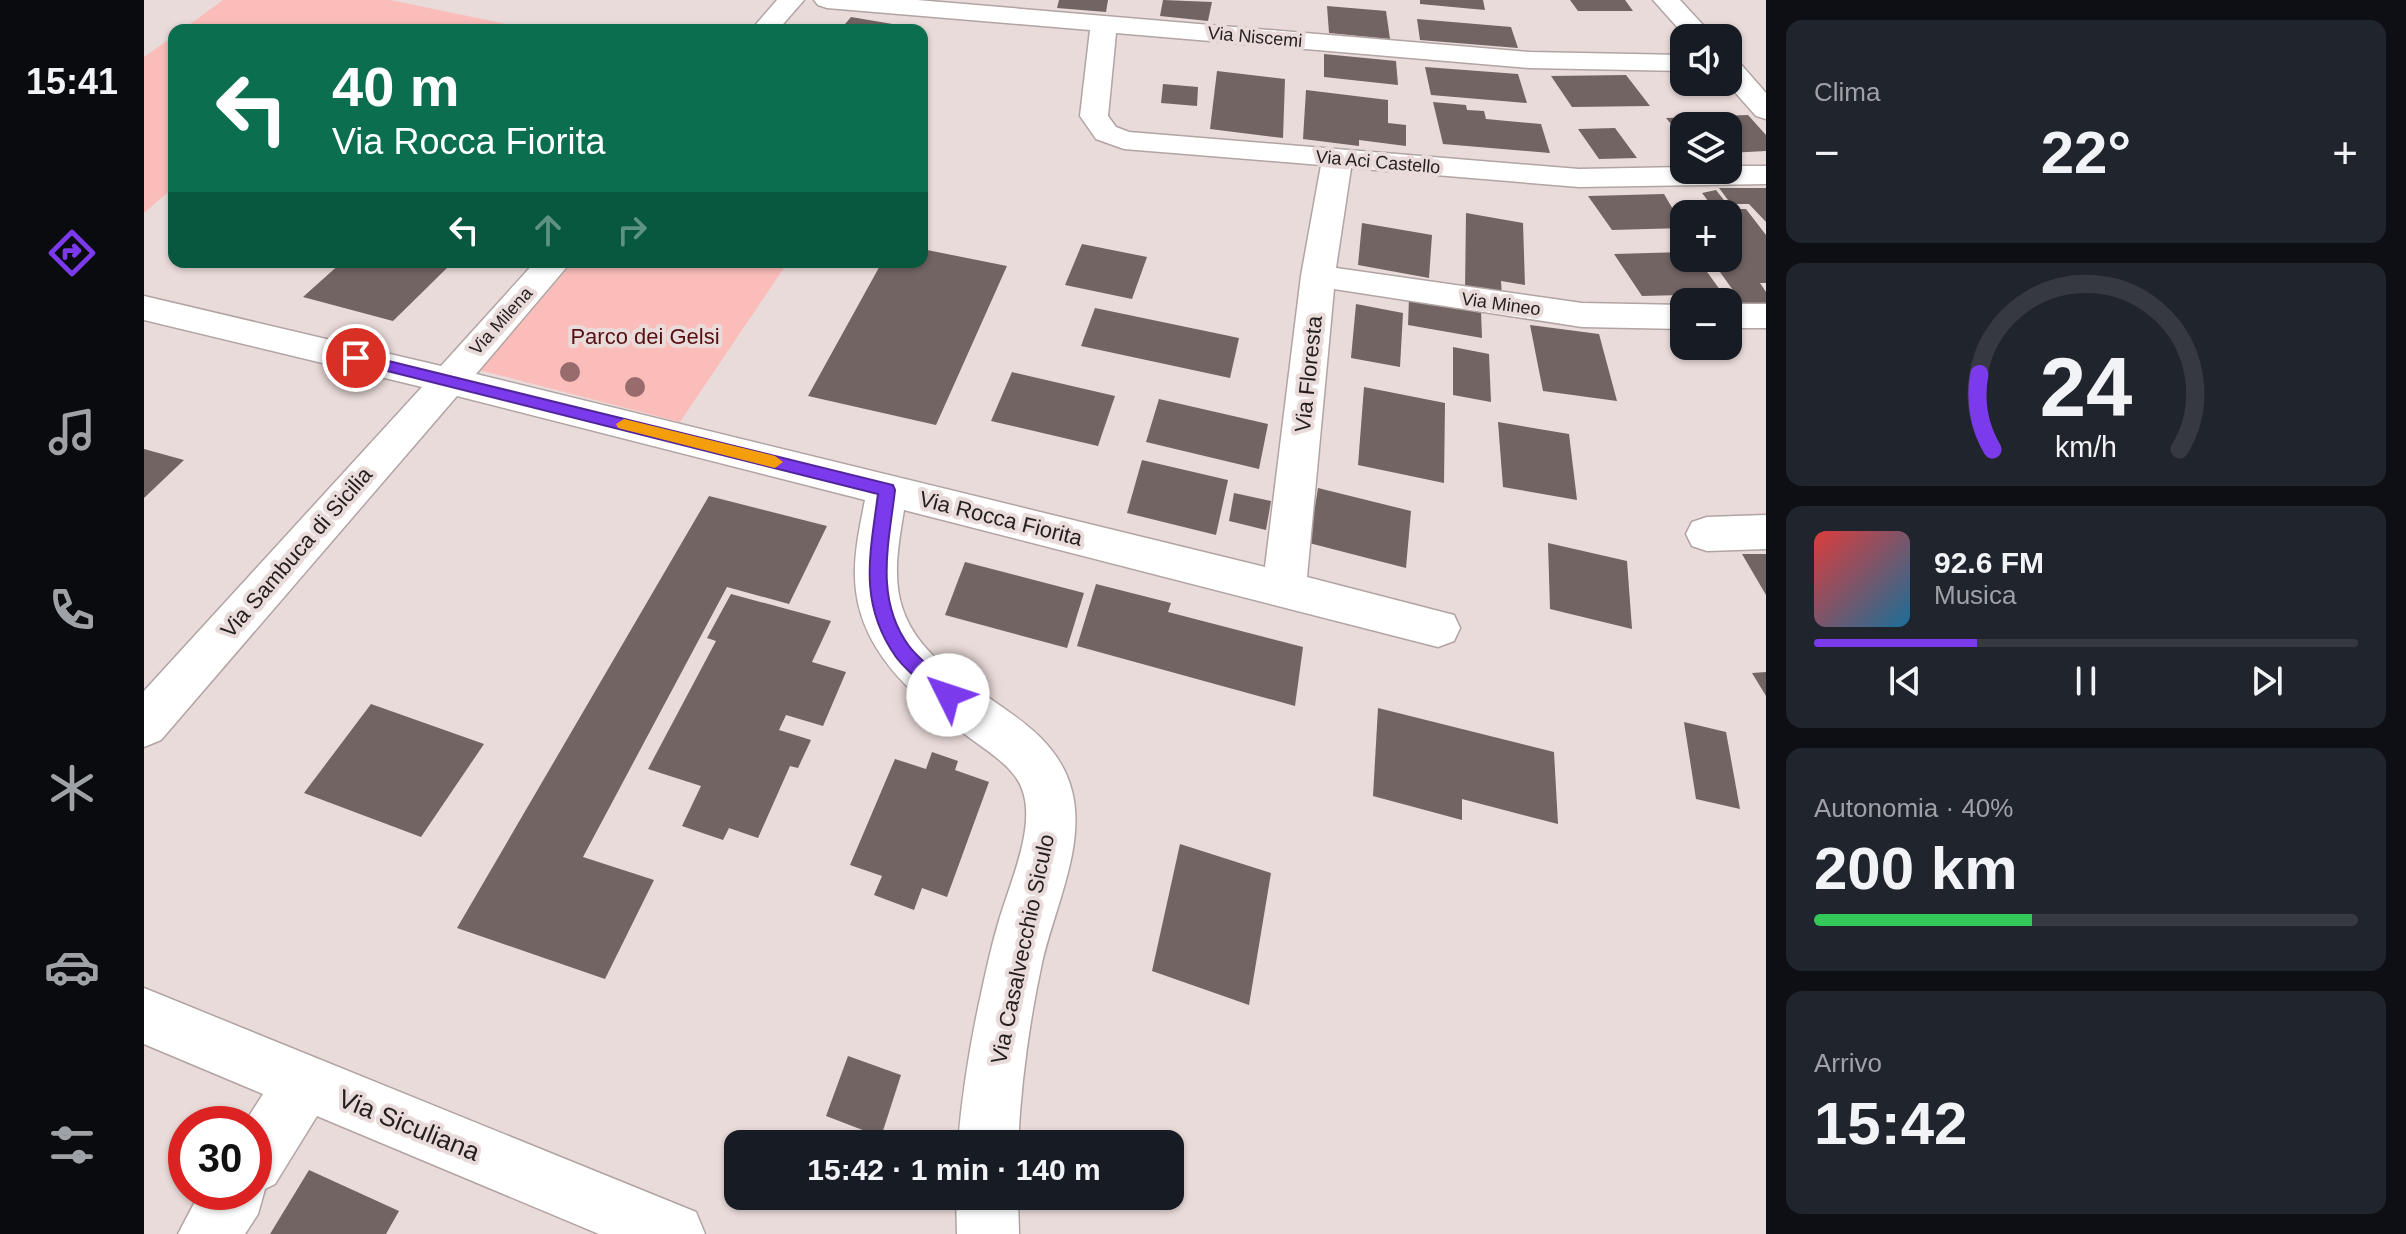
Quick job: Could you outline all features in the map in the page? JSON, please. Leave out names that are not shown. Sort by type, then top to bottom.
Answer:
[{"type":"street","points":[[769,24],[791,0]]},
{"type":"street","name":"Via Niscemi","points":[[827,0],[1545,62],[1670,63]]},
{"type":"street","points":[[1666,0],[1689,24]]},
{"type":"street","name":"Via Aci Castello","points":[[1104,24],[1094,116],[1106,133],[1133,141],[1590,178],[1766,175]]},
{"type":"street","points":[[1742,72],[1766,110]]},
{"type":"street","name":"Via Floresta","points":[[1284,589],[1318,276],[1337,159]]},
{"type":"street","name":"Via Milena","points":[[447,380],[549,268]]},
{"type":"street","name":"Via Mineo","points":[[1318,276],[1572,314],[1670,317]]},
{"type":"street","name":"Via Rocca Fiorita","points":[[144,308],[447,380],[1438,628]]},
{"type":"street","points":[[1742,316],[1766,316]]},
{"type":"street","name":"Via Sambuca di Sicilia","points":[[144,725],[447,380]]},
{"type":"street","name":"Via Casalvecchio Siculo","points":[[887,490],[876,578],[880,607],[889,630],[903,652],[932,681],[1024,752],[1046,786],[1050,804],[1047,844],[1027,911],[1002,1029],[989,1130]]},
{"type":"street","points":[[1707,534],[1766,532]]},
{"type":"street","name":"Via Siculiana","points":[[144,1016],[674,1234]]},
{"type":"street","points":[[272,1134],[305,1082]]},
{"type":"street","points":[[209,1234],[224,1210]]},
{"type":"street","points":[[987,1210],[988,1234]]},
{"type":"green space","points":[[223,0],[390,0],[507,24],[190,24]]},
{"type":"green space","points":[[168,40],[168,192],[144,213],[144,57]]},
{"type":"green space","name":"Parco dei Gelsi","points":[[569,268],[784,268],[680,422],[479,370]]},
{"type":"building","points":[[1059,0],[1108,0],[1106,12],[1057,8]]},
{"type":"building","points":[[1163,0],[1212,2],[1208,21],[1160,16]]},
{"type":"building","points":[[1420,0],[1483,0],[1485,10],[1420,4]]},
{"type":"building","points":[[1570,0],[1625,0],[1633,11],[1578,11]]},
{"type":"building","points":[[1327,6],[1386,11],[1390,39],[1329,33]]},
{"type":"building","points":[[851,17],[892,24],[845,24]]},
{"type":"building","points":[[1417,19],[1511,27],[1518,48],[1420,40]]},
{"type":"building","points":[[1324,54],[1396,61],[1398,85],[1324,77]]},
{"type":"building","points":[[1425,67],[1518,74],[1527,103],[1431,95]]},
{"type":"building","points":[[1217,71],[1285,79],[1283,138],[1210,129]]},
{"type":"building","points":[[1626,75],[1650,106],[1572,107],[1551,76]]},
{"type":"building","points":[[1163,84],[1198,87],[1197,106],[1161,103]]},
{"type":"building","points":[[1306,90],[1388,100],[1388,123],[1406,125],[1406,146],[1359,140],[1359,146],[1303,139]]},
{"type":"building","points":[[1433,102],[1466,105],[1467,110],[1484,111],[1486,119],[1541,124],[1550,153],[1443,144]]},
{"type":"building","points":[[1742,115],[1748,115],[1766,135],[1766,151],[1742,152]]},
{"type":"building","points":[[1615,128],[1637,158],[1599,159],[1578,129]]},
{"type":"building","points":[[1719,188],[1766,188],[1766,222],[1749,204],[1742,204],[1742,200],[1728,200]]},
{"type":"building","points":[[1716,190],[1724,200],[1707,200],[1702,193]]},
{"type":"building","points":[[1664,194],[1670,204],[1670,228],[1612,230],[1588,196]]},
{"type":"building","points":[[1742,209],[1746,209],[1766,235],[1766,283],[1760,283],[1766,292],[1766,306],[1745,307],[1742,288],[1731,288],[1720,272],[1742,272]]},
{"type":"building","points":[[1466,213],[1523,223],[1525,285],[1501,281],[1502,298],[1465,291]]},
{"type":"building","points":[[1362,223],[1432,235],[1429,278],[1358,265]]},
{"type":"building","points":[[1082,244],[1147,257],[1132,299],[1065,285]]},
{"type":"building","points":[[928,250],[1007,266],[936,425],[808,396],[879,268],[928,268]]},
{"type":"building","points":[[1670,252],[1670,272],[1707,272],[1719,288],[1670,288],[1670,295],[1642,296],[1614,254]]},
{"type":"building","points":[[335,268],[447,268],[393,321],[303,297]]},
{"type":"building","points":[[1409,298],[1481,311],[1482,338],[1408,325]]},
{"type":"building","points":[[1356,304],[1403,313],[1400,367],[1351,358]]},
{"type":"building","points":[[1095,308],[1239,338],[1230,378],[1081,346]]},
{"type":"building","points":[[1530,325],[1599,334],[1617,401],[1543,391]]},
{"type":"building","points":[[1453,347],[1489,354],[1491,402],[1453,395]]},
{"type":"building","points":[[1012,372],[1115,396],[1098,446],[991,421]]},
{"type":"building","points":[[1364,387],[1445,403],[1444,483],[1358,465]]},
{"type":"building","points":[[1159,399],[1268,424],[1259,469],[1146,442]]},
{"type":"building","points":[[1498,422],[1569,434],[1577,500],[1503,487]]},
{"type":"building","points":[[144,449],[184,460],[144,498]]},
{"type":"building","points":[[1142,460],[1228,480],[1216,535],[1127,513]]},
{"type":"building","points":[[1318,488],[1411,511],[1406,568],[1309,543]]},
{"type":"building","points":[[1234,493],[1271,501],[1266,530],[1229,521]]},
{"type":"building","points":[[709,496],[827,526],[789,604],[727,587],[583,857],[654,880],[605,979],[457,928]]},
{"type":"building","points":[[1548,543],[1627,561],[1632,629],[1550,609]]},
{"type":"building","points":[[1742,554],[1766,554],[1766,595]]},
{"type":"building","points":[[965,562],[1084,593],[1067,648],[945,615]]},
{"type":"building","points":[[1096,584],[1171,603],[1168,612],[1303,647],[1295,706],[1077,646]]},
{"type":"building","points":[[731,594],[831,621],[812,662],[846,672],[823,726],[786,715],[779,730],[811,740],[798,768],[790,766],[758,838],[729,828],[723,840],[682,826],[701,786],[648,769],[716,641],[707,638]]},
{"type":"building","points":[[1766,672],[1766,696],[1752,673]]},
{"type":"building","points":[[371,704],[484,744],[421,837],[304,793]]},
{"type":"building","points":[[1378,708],[1554,752],[1558,824],[1462,799],[1462,820],[1373,796]]},
{"type":"building","points":[[1684,722],[1726,732],[1740,809],[1696,799]]},
{"type":"building","points":[[932,752],[958,761],[955,770],[989,782],[947,897],[922,888],[914,910],[874,895],[882,876],[850,865],[895,759],[926,769]]},
{"type":"building","points":[[1180,844],[1271,873],[1249,1005],[1152,971]]},
{"type":"building","points":[[848,1056],[901,1075],[883,1130],[863,1130],[826,1116]]},
{"type":"building","points":[[309,1170],[399,1211],[386,1234],[270,1234]]},
{"type":"slow traffic","points":[[624,424],[775,462]]},
{"type":"route","points":[[356,358],[887,490],[876,578],[880,607],[893,638],[903,652],[948,695]]}]
